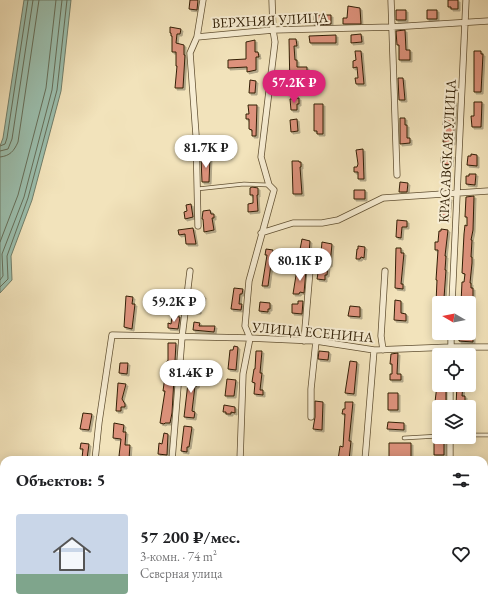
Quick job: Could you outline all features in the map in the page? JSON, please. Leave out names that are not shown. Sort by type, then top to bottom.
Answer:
[{"type":"street","points":[[198,226],[196,135],[190,53],[197,37],[203,0]]},
{"type":"street","points":[[240,456],[243,374],[250,338],[245,326],[249,281],[274,190],[269,185],[261,157],[275,42],[272,0]]},
{"type":"street","points":[[391,0],[397,175]]},
{"type":"street","name":"КРАСАВСКАЯ УЛИЦА","points":[[452,296],[466,0]]},
{"type":"street","name":"ВЕРХНЯЯ УЛИЦА","points":[[197,37],[273,30],[392,27],[488,21]]},
{"type":"street","points":[[261,233],[293,223],[322,223],[338,220],[383,198],[488,191]]},
{"type":"street","points":[[304,341],[311,258]]},
{"type":"street","points":[[172,456],[182,337],[190,271]]},
{"type":"street","points":[[383,350],[380,336],[385,271]]},
{"type":"street","name":"УЛИЦА ЕСЕНИНА","points":[[95,456],[112,335],[250,338],[304,341],[374,350],[488,347]]},
{"type":"street","points":[[451,340],[451,347]]},
{"type":"street","points":[[311,417],[311,388],[316,342]]},
{"type":"street","points":[[365,456],[374,350]]},
{"type":"street","points":[[450,444],[450,456]]},
{"type":"lane","points":[[197,189],[244,184],[269,185]]},
{"type":"lane","points":[[476,435],[488,435]]},
{"type":"lane","points":[[404,438],[432,436]]},
{"type":"water","points":[[24,0],[71,0],[61,91],[32,200],[11,256],[12,280],[0,293],[0,146],[3,138]]},
{"type":"building","points":[[190,0],[198,0],[197,10],[189,9]]},
{"type":"building","points":[[448,0],[458,0],[458,9],[451,9],[451,7],[448,7]]},
{"type":"building","points":[[348,6],[360,8],[361,24],[343,24],[343,18],[347,18]]},
{"type":"building","points":[[396,10],[406,10],[406,20],[396,20]]},
{"type":"building","points":[[427,10],[437,10],[437,19],[427,19]]},
{"type":"building","points":[[314,15],[331,15],[331,24],[314,25]]},
{"type":"building","points":[[170,27],[181,29],[180,34],[177,34],[176,43],[184,45],[185,55],[183,88],[175,88],[177,66],[176,52],[172,52],[172,36],[170,33]]},
{"type":"building","points":[[405,30],[406,50],[410,50],[410,60],[399,60],[399,45],[397,45],[396,31]]},
{"type":"building","points":[[361,34],[362,42],[351,43],[351,35]]},
{"type":"building","points":[[336,35],[336,43],[310,43],[309,36]]},
{"type":"building","points":[[289,39],[296,39],[297,46],[294,46],[297,67],[307,67],[307,72],[299,72],[299,90],[290,90]]},
{"type":"building","points":[[255,40],[255,52],[258,52],[259,57],[256,57],[256,70],[247,72],[247,67],[228,68],[228,60],[246,59],[246,42]]},
{"type":"building","points":[[355,51],[361,51],[364,84],[356,84],[355,78],[358,78],[357,67],[353,68],[353,61],[356,60]]},
{"type":"building","points":[[474,51],[481,51],[481,54],[483,54],[481,92],[474,92]]},
{"type":"building","points":[[398,78],[403,78],[405,100],[399,100]]},
{"type":"building","points":[[250,80],[256,81],[255,93],[249,93]]},
{"type":"building","points":[[299,98],[297,110],[291,110],[290,99]]},
{"type":"building","points":[[448,101],[455,101],[453,143],[443,142],[445,125],[443,125],[444,116],[447,116]]},
{"type":"building","points":[[474,102],[482,102],[481,127],[472,127],[471,116],[474,116]]},
{"type":"building","points":[[314,104],[323,104],[323,134],[317,134],[317,131],[314,131]]},
{"type":"building","points":[[248,105],[257,105],[256,136],[252,136],[252,130],[249,129],[249,119],[246,119],[246,114],[249,114]]},
{"type":"building","points":[[400,118],[405,118],[405,125],[407,125],[407,138],[410,138],[410,143],[400,144]]},
{"type":"building","points":[[297,119],[298,131],[291,132],[290,120]]},
{"type":"building","points":[[219,137],[229,137],[230,157],[221,157],[221,153],[209,153],[208,145],[220,144]]},
{"type":"building","points":[[363,149],[364,179],[358,179],[358,172],[354,172],[354,167],[357,167],[358,164],[356,150]]},
{"type":"building","points":[[471,154],[477,155],[477,166],[467,165],[468,156],[471,156]]},
{"type":"building","points":[[444,155],[452,155],[451,165],[441,164],[441,157],[444,157]]},
{"type":"building","points":[[201,157],[210,157],[209,182],[202,182]]},
{"type":"building","points":[[292,161],[301,162],[302,194],[293,194]]},
{"type":"building","points":[[469,174],[476,174],[475,185],[466,184],[466,176],[469,176]]},
{"type":"building","points":[[400,182],[408,183],[407,192],[399,192]]},
{"type":"building","points":[[250,188],[258,188],[258,211],[248,212],[248,204],[253,203],[253,195],[250,195]]},
{"type":"building","points":[[354,190],[365,190],[365,199],[354,199]]},
{"type":"building","points":[[474,196],[470,283],[471,288],[473,288],[473,296],[461,296],[462,282],[464,282],[465,274],[462,273],[465,225],[467,226],[467,217],[465,217],[466,197]]},
{"type":"building","points":[[445,198],[450,198],[448,216],[439,216],[441,203],[444,204]]},
{"type":"building","points":[[191,204],[193,217],[185,219],[184,212],[187,211],[186,205]]},
{"type":"building","points":[[210,210],[211,214],[214,214],[214,218],[212,218],[214,230],[204,232],[202,219],[203,211]]},
{"type":"building","points":[[397,220],[407,221],[407,227],[402,227],[401,238],[396,237]]},
{"type":"building","points":[[193,228],[196,244],[186,244],[185,234],[179,235],[178,230]]},
{"type":"building","points":[[441,229],[448,230],[445,256],[446,270],[444,296],[436,296],[438,250],[435,250],[435,242],[438,242],[439,231],[441,231]]},
{"type":"building","points":[[302,239],[310,241],[309,254],[307,258],[303,257],[302,261],[298,260]]},
{"type":"building","points":[[322,242],[332,244],[330,265],[328,265],[325,280],[317,279]]},
{"type":"building","points":[[358,246],[365,247],[364,258],[361,257],[360,259],[356,259]]},
{"type":"building","points":[[396,248],[401,248],[401,253],[404,253],[401,284],[403,284],[403,289],[395,288]]},
{"type":"building","points":[[266,249],[273,250],[268,286],[262,286],[267,255],[265,255]]},
{"type":"building","points":[[297,269],[306,270],[304,293],[300,292],[299,294],[293,294]]},
{"type":"building","points":[[234,288],[243,289],[242,294],[240,294],[239,304],[242,304],[241,310],[231,309]]},
{"type":"building","points":[[196,295],[204,296],[203,302],[200,302],[199,312],[194,312]]},
{"type":"building","points":[[126,296],[133,297],[132,304],[135,304],[132,329],[124,327]]},
{"type":"building","points":[[395,300],[401,301],[401,313],[406,314],[406,321],[394,320]]},
{"type":"building","points":[[298,301],[303,301],[302,314],[292,313],[292,304],[298,304]]},
{"type":"building","points":[[260,302],[270,303],[270,309],[268,309],[268,312],[259,311]]},
{"type":"building","points":[[350,306],[360,307],[360,317],[348,316]]},
{"type":"building","points":[[172,316],[180,317],[178,329],[168,328],[168,323],[171,324]]},
{"type":"building","points":[[194,322],[200,323],[199,326],[215,326],[214,332],[193,330]]},
{"type":"building","points":[[473,340],[473,342],[459,341]]},
{"type":"building","points":[[168,343],[176,343],[172,413],[170,423],[164,424],[160,423],[168,361]]},
{"type":"building","points":[[234,346],[238,347],[236,370],[228,369],[230,350],[233,350]]},
{"type":"building","points":[[256,351],[262,351],[260,390],[263,390],[263,395],[254,394],[255,383],[252,382],[255,369]]},
{"type":"building","points":[[319,351],[329,352],[328,360],[318,359]]},
{"type":"building","points":[[398,353],[397,374],[401,374],[401,380],[390,380],[390,374],[392,374],[392,364],[390,364],[391,354]]},
{"type":"building","points":[[350,361],[357,362],[354,394],[345,393]]},
{"type":"building","points":[[120,363],[128,363],[127,374],[119,373]]},
{"type":"building","points":[[190,366],[195,367],[194,379],[198,379],[197,386],[195,386],[192,411],[195,412],[194,418],[184,417]]},
{"type":"building","points":[[227,379],[236,380],[234,396],[225,396]]},
{"type":"building","points":[[118,383],[126,384],[122,399],[125,407],[121,407],[121,411],[116,411]]},
{"type":"building","points":[[436,392],[446,392],[446,400],[435,400]]},
{"type":"building","points":[[457,392],[462,392],[462,396],[465,396],[465,400],[456,400]]},
{"type":"building","points":[[388,393],[398,393],[398,410],[388,410]]},
{"type":"building","points":[[315,401],[323,402],[322,430],[313,429]]},
{"type":"building","points":[[345,402],[353,402],[349,441],[351,441],[349,456],[339,456],[340,446],[343,447],[345,414],[342,414],[343,409],[345,409]]},
{"type":"building","points":[[224,405],[235,407],[235,413],[231,412],[231,414],[226,414],[226,412],[223,412]]},
{"type":"building","points":[[83,413],[92,414],[89,430],[80,429]]},
{"type":"building","points":[[388,422],[404,423],[404,430],[387,429]]},
{"type":"building","points":[[114,423],[124,425],[123,432],[126,432],[125,445],[130,445],[129,456],[119,456],[121,439],[113,438]]},
{"type":"building","points":[[184,426],[192,427],[187,452],[181,451]]},
{"type":"building","points":[[164,433],[168,434],[167,455],[158,454],[159,443],[162,444]]},
{"type":"building","points":[[81,443],[89,444],[87,456],[82,456],[83,449],[80,449]]},
{"type":"building","points":[[389,443],[411,443],[411,456],[389,456]]},
{"type":"building","points":[[434,444],[444,444],[444,455],[434,455]]}]
